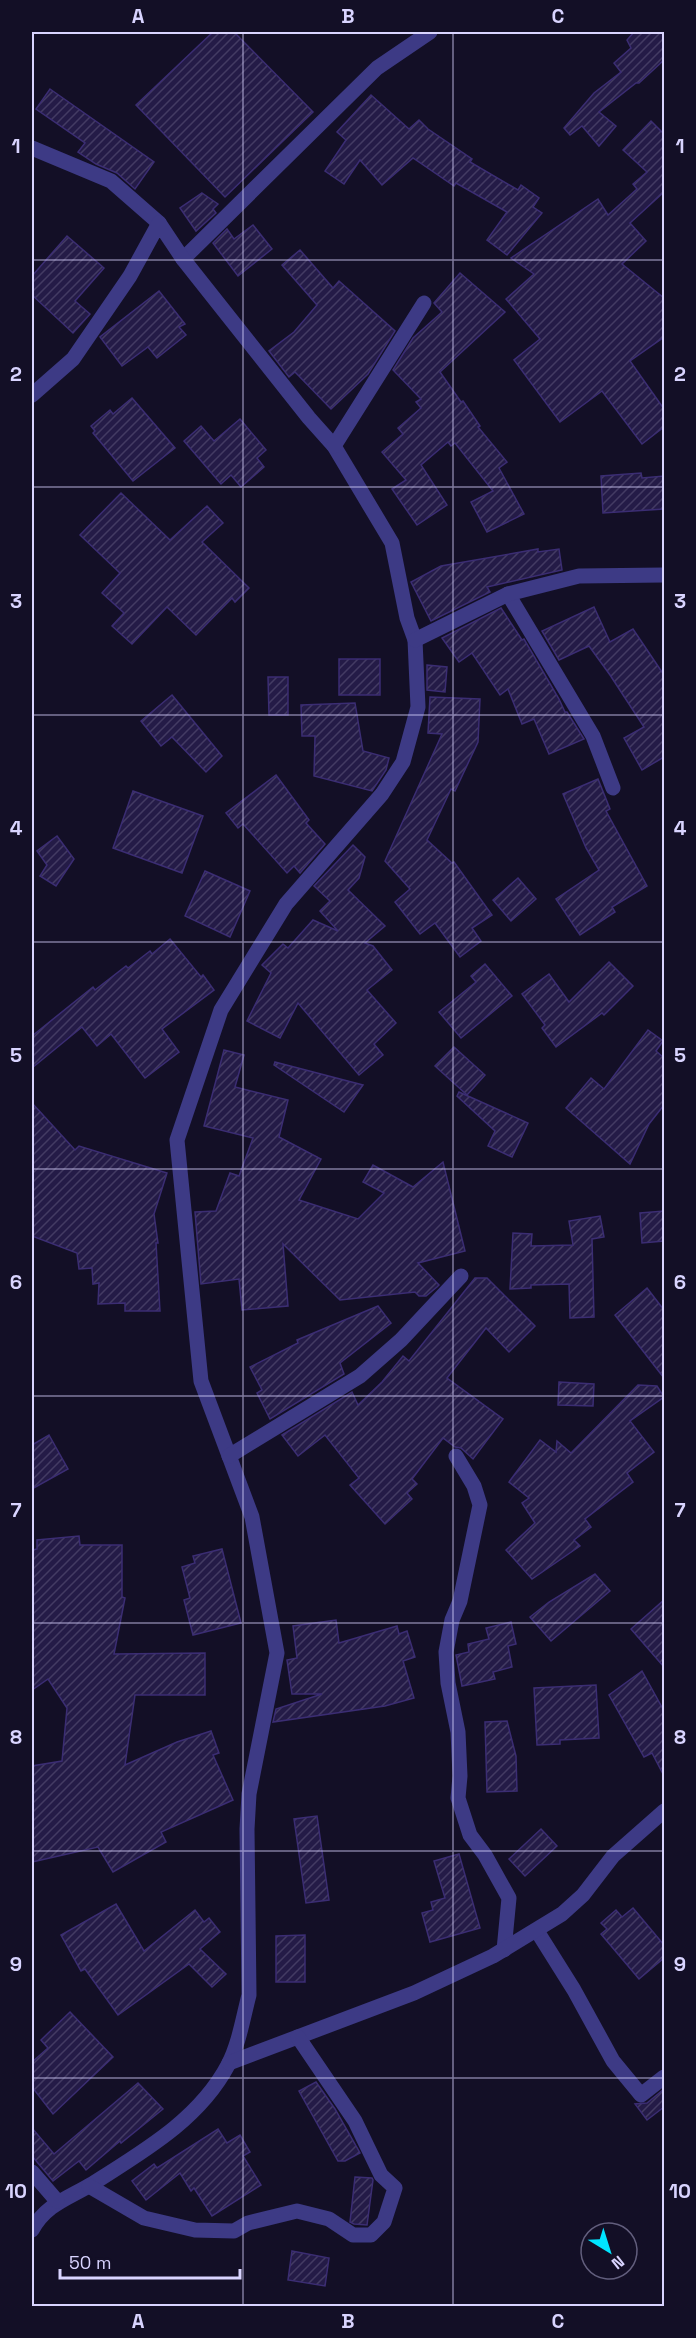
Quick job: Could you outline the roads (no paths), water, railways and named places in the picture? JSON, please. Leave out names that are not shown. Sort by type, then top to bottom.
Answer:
[{"type":"street","points":[[183,259],[377,68],[430,32]]},
{"type":"street","points":[[32,148],[111,181],[159,222],[183,259],[309,418],[334,446],[392,543],[407,618],[415,640],[418,707],[404,762],[382,794],[286,904],[221,1010],[177,1140],[201,1381],[252,1517],[277,1653],[249,1794],[247,1874],[249,1995],[229,2063],[214,2087],[172,2132],[89,2186],[57,2201],[32,2230]]},
{"type":"street","points":[[32,395],[73,359],[130,276],[159,222]]},
{"type":"street","points":[[334,446],[424,303]]},
{"type":"street","points":[[415,640],[508,594],[579,576],[664,575]]},
{"type":"street","points":[[508,594],[593,736],[613,788]]},
{"type":"street","points":[[229,1456],[360,1376],[401,1340],[460,1276]]},
{"type":"street","points":[[456,1456],[474,1486],[480,1504],[460,1601],[452,1620],[447,1652],[448,1683],[458,1732],[460,1776],[458,1798],[470,1835],[485,1855],[509,1898],[504,1950]]},
{"type":"street","points":[[229,2063],[414,1993],[504,1950],[537,1931],[562,1914],[583,1895],[613,1856],[664,1812]]},
{"type":"street","points":[[537,1931],[574,1990],[613,2061],[641,2095],[664,2077]]},
{"type":"street","points":[[89,2186],[144,2218],[195,2230],[234,2231],[248,2223],[297,2211],[329,2219],[353,2235],[371,2235],[384,2222],[395,2188],[381,2175],[355,2121],[298,2037]]},
{"type":"street","points":[[32,2172],[57,2201]]}]
